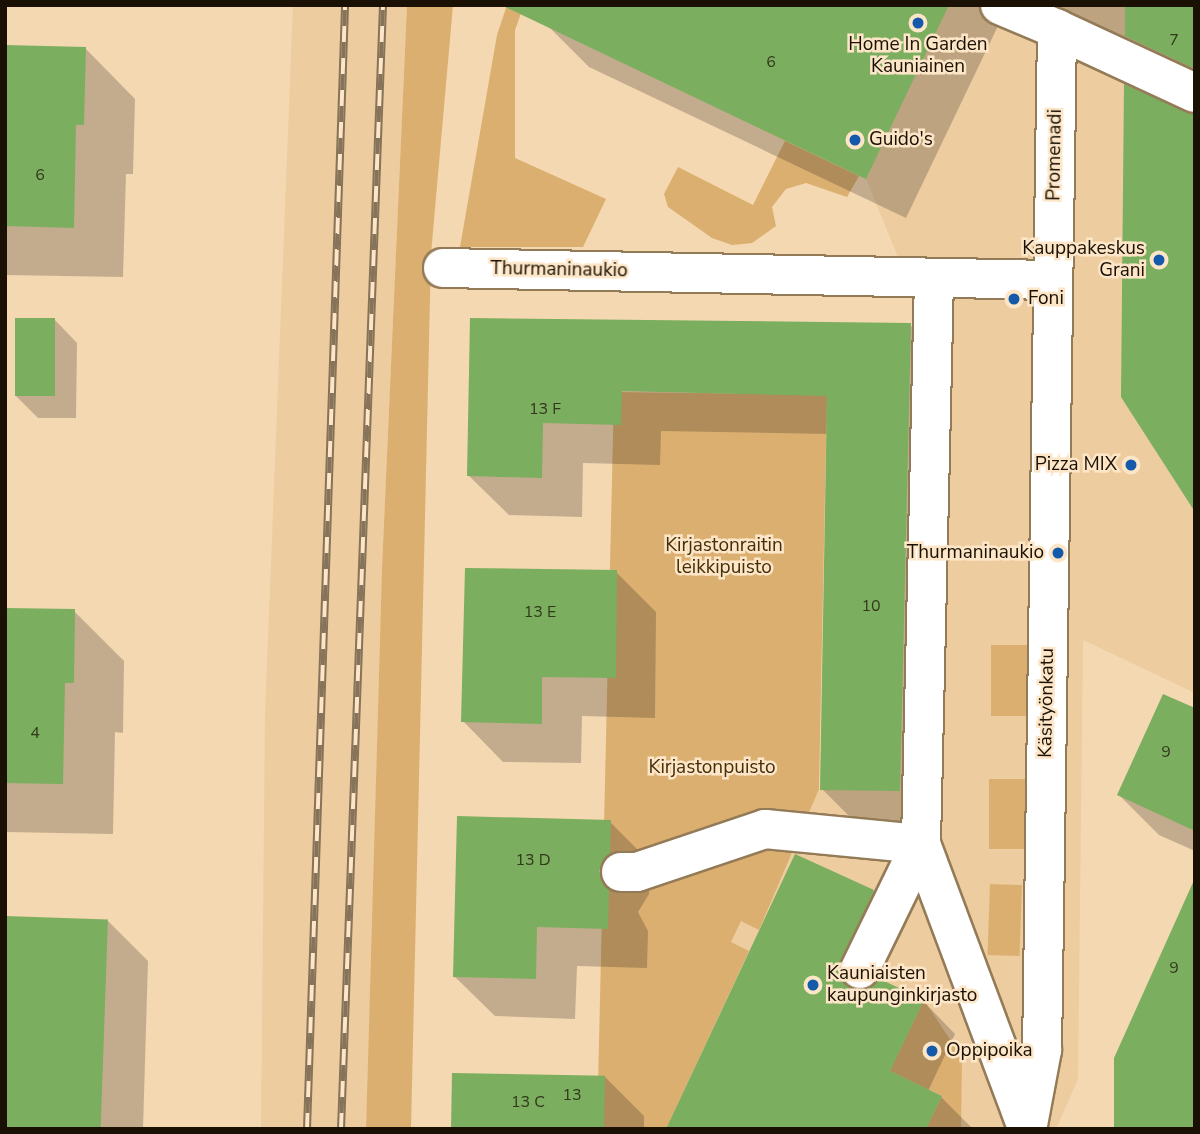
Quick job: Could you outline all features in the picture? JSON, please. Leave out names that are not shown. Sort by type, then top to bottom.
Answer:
[{"type":"street","points":[[1000,5],[1195,93]]},
{"type":"street","name":"Promenadi","points":[[1053,280],[1057,29]]},
{"type":"street","name":"Thurmaninaukio","points":[[443,268],[1053,280]]},
{"type":"street","points":[[934,278],[921,844],[1027,1127]]},
{"type":"street","name":"Käsityönkatu","points":[[1027,1127],[1042,1050],[1053,280]]},
{"type":"street","points":[[621,872],[637,872],[765,829],[921,844]]},
{"type":"street","points":[[860,970],[921,844]]},
{"type":"shaded area","points":[[293,5],[407,5],[382,568],[366,1129],[261,1129],[265,715]]},
{"type":"shaded area","name":"Thurmaninaukio","points":[[925,5],[1195,5],[1195,693],[1083,640],[1078,1079],[1056,1129],[633,1129],[638,786],[915,791],[925,323],[866,179],[944,15]]},
{"type":"green space","points":[[407,5],[453,5],[431,254],[411,1129],[366,1129],[382,568]]},
{"type":"green space","points":[[507,5],[524,5],[515,30],[515,158],[606,199],[583,247],[460,247],[497,35]]},
{"type":"green space","points":[[785,141],[859,176],[847,197],[806,183],[786,189],[772,207],[776,226],[752,243],[732,245],[712,238],[668,207],[664,194],[678,167],[753,205]]},
{"type":"green space","name":"Kirjastonpuisto","points":[[614,392],[827,395],[819,789],[759,930],[741,921],[731,942],[749,951],[666,1129],[597,1129]]},
{"type":"green space","points":[[991,645],[1032,645],[1032,716],[991,716]]},
{"type":"green space","points":[[989,779],[1029,779],[1029,849],[989,849]]},
{"type":"green space","points":[[990,884],[1022,885],[1020,956],[988,955]]},
{"type":"green space","points":[[924,1000],[962,1058],[961,1129],[926,1129],[942,1096],[890,1071]]},
{"type":"building","points":[[501,5],[949,5],[866,179]]},
{"type":"building","points":[[1125,5],[1195,5],[1195,69],[1125,36]]},
{"type":"building","points":[[5,45],[86,47],[84,125],[76,125],[74,228],[5,226]]},
{"type":"building","name":"Kauppakeskus Grani","points":[[1124,84],[1195,115],[1195,512],[1121,397]]},
{"type":"building","points":[[15,318],[55,318],[55,396],[15,396]]},
{"type":"building","points":[[470,318],[911,323],[900,791],[820,790],[827,396],[622,391],[621,425],[543,423],[542,478],[467,476]]},
{"type":"building","points":[[465,568],[617,570],[616,678],[542,677],[542,724],[461,722]]},
{"type":"building","points":[[5,608],[75,609],[74,683],[65,683],[63,784],[5,783]]},
{"type":"building","points":[[1163,694],[1195,708],[1195,831],[1117,795]]},
{"type":"building","points":[[457,816],[611,820],[610,853],[599,871],[609,890],[608,929],[537,927],[536,979],[453,977]]},
{"type":"building","name":"Kauniaisten kaupunginkirjasto","points":[[795,854],[874,890],[838,971],[851,989],[872,987],[880,979],[924,1000],[890,1071],[942,1096],[926,1129],[666,1129]]},
{"type":"building","points":[[1195,878],[1195,1129],[1114,1129],[1114,1058]]},
{"type":"building","points":[[5,916],[108,920],[101,1129],[5,1129]]},
{"type":"building","points":[[452,1073],[605,1076],[604,1129],[451,1129]]},
{"type":"railway","points":[[307,1129],[345,5]]},
{"type":"railway","points":[[341,1129],[383,5]]},
{"type":"place","name":"Home In Garden Kauniainen","points":[[918,23]]},
{"type":"place","name":"Guido's","points":[[855,140]]},
{"type":"place","name":"Kauppakeskus Grani","points":[[1159,260]]},
{"type":"place","name":"Foni","points":[[1014,299]]},
{"type":"place","name":"Pizza MIX","points":[[1131,465]]},
{"type":"place","name":"Thurmaninaukio","points":[[1058,553]]},
{"type":"place","name":"Kauniaisten kaupunginkirjasto","points":[[813,985]]},
{"type":"place","name":"Oppipoika","points":[[932,1051]]},
{"type":"park label","name":"Kirjastonraitin leikkipuisto","points":[[724,557]]}]
